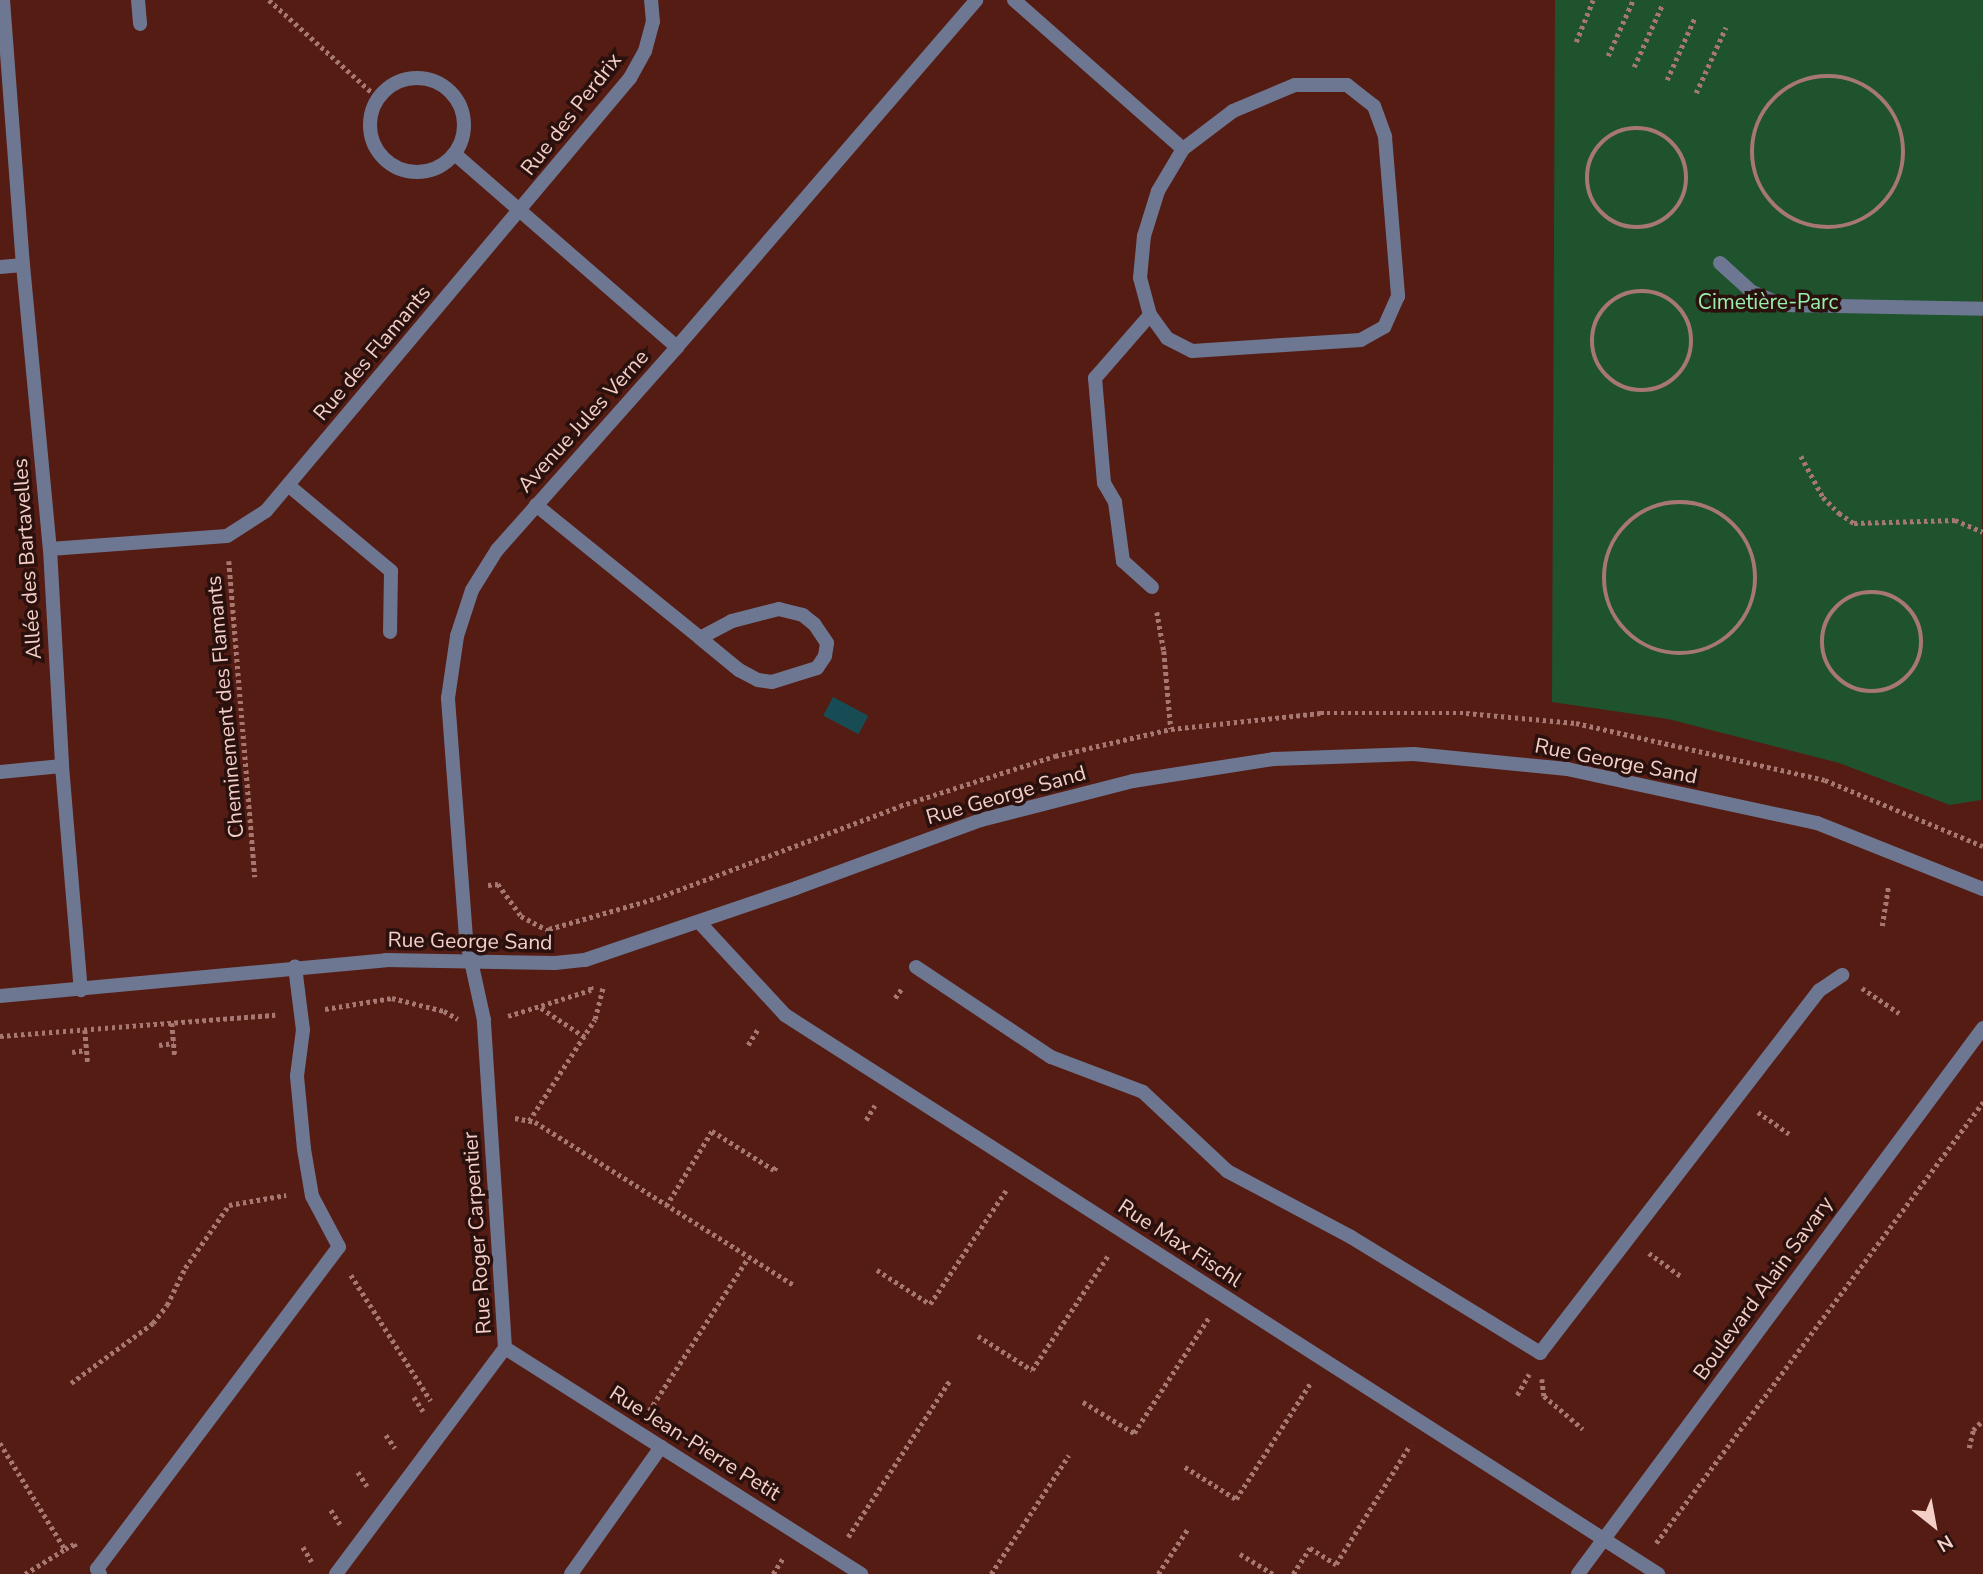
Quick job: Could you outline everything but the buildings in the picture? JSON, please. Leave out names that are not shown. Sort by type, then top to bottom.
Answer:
[{"type":"street","name":"Allée des Bartavelles","points":[[3,0],[23,265],[50,549],[62,766],[81,990]]},
{"type":"street","points":[[138,0],[140,24]]},
{"type":"street","name":"Rue des Perdrix","points":[[521,210],[630,78],[646,51],[653,22],[652,0]]},
{"type":"street","name":"Avenue Jules Verne","points":[[471,961],[465,926],[448,698],[457,636],[472,590],[491,560],[536,505],[677,347],[976,0]]},
{"type":"street","points":[[1014,0],[1183,149]]},
{"type":"street","points":[[402,79],[432,79],[456,97],[465,126],[456,155],[431,172],[401,172],[377,154],[368,125],[377,97],[402,79]]},
{"type":"street","points":[[1296,85],[1347,85],[1374,106],[1385,136],[1398,296],[1384,327],[1361,340],[1192,351],[1167,338],[1150,315],[1140,278],[1144,236],[1158,191],[1183,149],[1233,111],[1296,85]]},
{"type":"street","points":[[456,155],[677,347]]},
{"type":"street","name":"Rue des Flamants","points":[[50,549],[227,536],[266,511],[521,210]]},
{"type":"street","points":[[1720,263],[1752,292],[1783,306],[1983,309]]},
{"type":"street","points":[[0,267],[23,265]]},
{"type":"street","points":[[1150,315],[1096,378],[1104,483],[1115,502],[1123,561],[1152,587]]},
{"type":"street","points":[[288,485],[391,572],[390,632]]},
{"type":"street","points":[[536,505],[739,670],[758,680],[772,682],[817,668],[825,656],[827,643],[814,624],[803,615],[779,609],[733,621],[700,638]]},
{"type":"street","name":"Rue George Sand","points":[[0,996],[386,960],[555,963],[585,960],[699,922],[981,820],[1133,781],[1274,760],[1415,754],[1567,769],[1817,823],[1983,889]]},
{"type":"street","points":[[0,772],[62,766]]},
{"type":"street","name":"Rue Max Fischl","points":[[699,922],[785,1015],[1658,1574]]},
{"type":"street","name":"Rue Roger Carpentier","points":[[336,1574],[505,1348],[484,1020],[471,961]]},
{"type":"street","points":[[100,1574],[97,1569],[339,1247],[312,1191],[297,1076],[303,1030],[295,967]]},
{"type":"street","points":[[916,967],[1051,1057],[1143,1092],[1227,1171],[1350,1237],[1540,1353],[1820,990],[1842,975]]},
{"type":"street","name":"Boulevard Alain Savary","points":[[1578,1574],[1983,1028]]},
{"type":"street","name":"Rue Jean-Pierre Petit","points":[[505,1348],[861,1574]]},
{"type":"street","points":[[571,1574],[661,1447]]},
{"type":"path","points":[[269,0],[377,97]]},
{"type":"path","points":[[1576,42],[1593,0]]},
{"type":"path","points":[[1608,56],[1633,0]]},
{"type":"path","points":[[1634,67],[1662,3]]},
{"type":"path","points":[[1667,80],[1695,17]]},
{"type":"path","points":[[1696,93],[1726,27]]},
{"type":"path","points":[[1809,78],[1848,78],[1881,97],[1893,112],[1903,140],[1902,170],[1889,197],[1866,217],[1848,225],[1811,226],[1793,219],[1767,197],[1753,164],[1756,129],[1775,97],[1791,86],[1809,78]]},
{"type":"path","points":[[1651,129],[1665,136],[1684,159],[1687,188],[1677,208],[1661,223],[1647,228],[1618,225],[1595,206],[1587,177],[1589,162],[1596,148],[1621,130],[1651,129]]},
{"type":"path","points":[[1641,290],[1667,297],[1678,305],[1690,327],[1692,340],[1686,365],[1678,375],[1657,389],[1644,391],[1618,385],[1607,378],[1593,356],[1591,342],[1598,317],[1616,298],[1628,292],[1641,290]]},
{"type":"path","points":[[1801,456],[1823,497],[1854,523],[1955,520],[1983,532]]},
{"type":"path","points":[[1686,502],[1719,513],[1745,537],[1756,571],[1756,589],[1743,621],[1716,645],[1680,654],[1661,652],[1643,645],[1615,617],[1607,599],[1606,560],[1623,529],[1636,517],[1651,508],[1686,502]]},
{"type":"path","name":"Cheminement des Flamants","points":[[227,536],[255,877]]},
{"type":"path","points":[[1152,587],[1164,651],[1171,729]]},
{"type":"path","points":[[1860,593],[1883,593],[1904,604],[1913,612],[1922,634],[1922,646],[1914,668],[1898,685],[1888,690],[1866,692],[1844,684],[1828,668],[1821,646],[1821,634],[1831,612],[1849,597],[1860,593]]},
{"type":"path","points":[[484,886],[498,884],[521,916],[549,929],[550,936]]},
{"type":"path","points":[[1882,926],[1888,887]]},
{"type":"path","points":[[1842,975],[1899,1013]]},
{"type":"path","points":[[528,1121],[586,1038],[595,1019],[603,988]]},
{"type":"path","points":[[499,1018],[591,990]]},
{"type":"path","points":[[0,1036],[300,1013],[392,998],[444,1011]]},
{"type":"path","points":[[541,1007],[586,1038]]},
{"type":"path","points":[[172,1023],[175,1057]]},
{"type":"path","points":[[748,1045],[758,1029]]},
{"type":"path","points":[[85,1030],[88,1064]]},
{"type":"path","points":[[159,1045],[174,1043]]},
{"type":"path","points":[[72,1052],[86,1051]]},
{"type":"path","points":[[1738,1097],[1788,1134]]},
{"type":"path","points":[[1674,1518],[1983,1102]]},
{"type":"path","points":[[866,1120],[876,1104]]},
{"type":"path","points":[[490,1113],[536,1122],[795,1286]]},
{"type":"path","points":[[666,1206],[712,1131],[774,1170],[777,1165]]},
{"type":"path","points":[[877,1270],[930,1304],[1007,1188]]},
{"type":"path","points":[[71,1383],[153,1323],[167,1305],[185,1268],[229,1205],[312,1191]]},
{"type":"path","points":[[1628,1239],[1682,1277]]},
{"type":"path","points":[[339,1247],[355,1282],[431,1401]]},
{"type":"path","points":[[978,1336],[1032,1370],[1110,1253]]},
{"type":"path","points":[[653,1405],[748,1258]]},
{"type":"path","points":[[1083,1402],[1134,1433],[1210,1316]]},
{"type":"path","points":[[1540,1353],[1544,1396],[1583,1429]]},
{"type":"path","points":[[852,1532],[950,1380]]},
{"type":"path","points":[[1185,1467],[1236,1499],[1311,1381]]},
{"type":"path","points":[[414,1397],[423,1411]]},
{"type":"path","points":[[1969,1448],[1973,1430],[1983,1420]]},
{"type":"path","points":[[386,1435],[395,1448]]},
{"type":"path","points":[[0,1443],[65,1549]]},
{"type":"path","points":[[1293,1574],[1310,1548],[1336,1564],[1411,1445]]},
{"type":"path","points":[[991,1574],[1069,1455]]},
{"type":"path","points":[[358,1472],[367,1486]]},
{"type":"path","points":[[331,1510],[340,1524]]},
{"type":"path","points":[[1158,1574],[1187,1530]]},
{"type":"path","points":[[25,1574],[74,1544],[76,1548]]},
{"type":"path","points":[[303,1547],[312,1562]]},
{"type":"path","points":[[1240,1554],[1273,1574]]},
{"type":"path","points":[[773,1574],[783,1558]]},
{"type":"green space","name":"Cimetière-Parc","points":[[1555,0],[1983,0],[1981,800],[1950,805],[1839,763],[1668,719],[1552,702]]},
{"type":"water","points":[[833,697],[868,716],[858,734],[823,716]]}]
